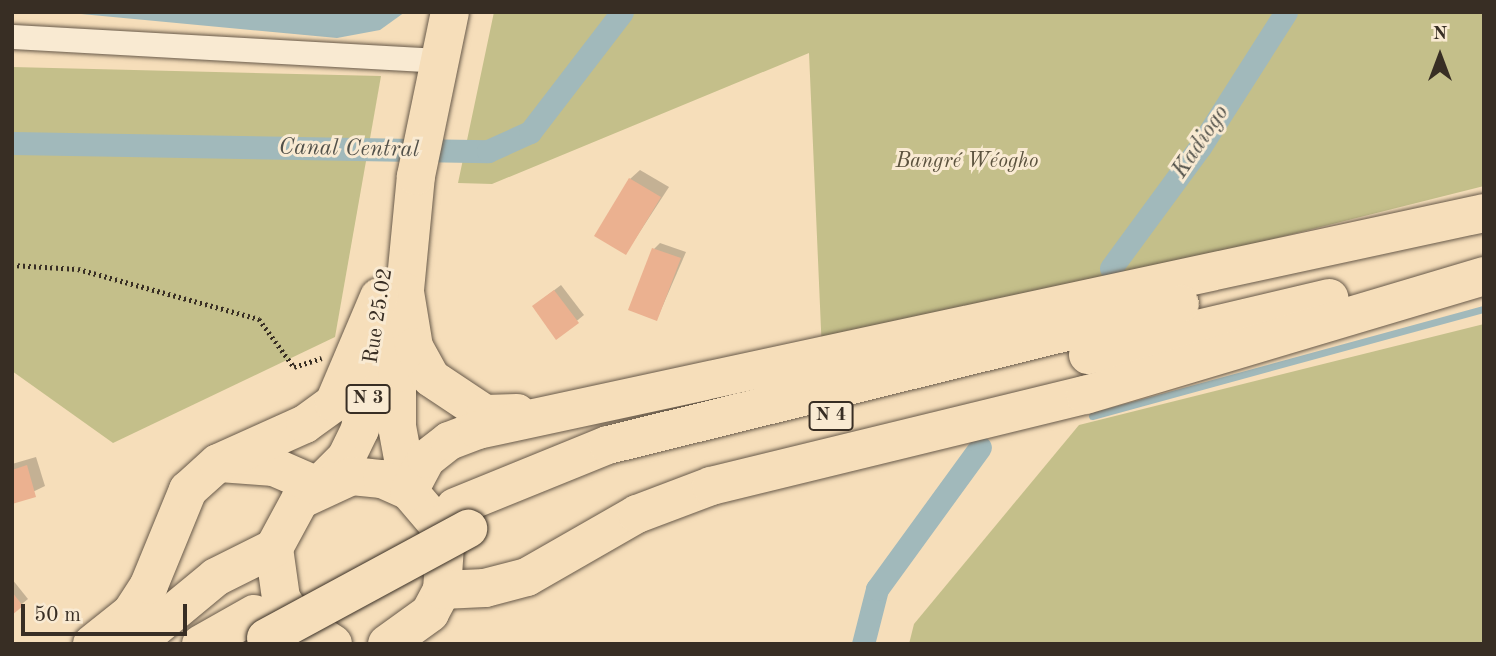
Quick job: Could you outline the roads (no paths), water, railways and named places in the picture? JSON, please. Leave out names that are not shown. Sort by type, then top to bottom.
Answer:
[{"type":"main road","name":"Rue 25.02","points":[[318,486],[346,458],[367,407],[450,12]]},
{"type":"main road","points":[[409,491],[426,459],[449,441],[568,409],[1484,212]]},
{"type":"main road","name":"N 4","points":[[201,644],[259,632],[462,518],[608,445],[1110,323],[1484,221]]},
{"type":"main road","name":"N 4","points":[[462,518],[610,470],[1484,262]]},
{"type":"main road","points":[[387,644],[412,631],[442,590],[485,589],[527,577],[637,514],[711,486],[1085,394],[1484,275]]},
{"type":"main road","name":"Rue 25.02","points":[[392,295],[397,426],[409,491]]},
{"type":"main road","points":[[92,644],[131,613],[188,490],[218,463],[305,424],[334,403],[392,295]]},
{"type":"main road","points":[[392,295],[414,347],[431,378],[461,402],[485,414],[568,409]]},
{"type":"main road","points":[[218,463],[274,467],[318,486]]},
{"type":"main road","name":"N 3","points":[[274,548],[283,522],[318,486],[352,476],[382,479],[409,491],[441,535],[442,590]]},
{"type":"main road","points":[[135,644],[216,578],[274,548],[281,598],[295,620],[334,644]]},
{"type":"street","points":[[12,37],[440,61]]},
{"type":"water","points":[[60,12],[405,12],[380,30],[337,38]]},
{"type":"waterway","name":"Canal Central","points":[[12,143],[488,151],[530,132],[622,12]]},
{"type":"waterway","name":"Kadiogo","points":[[1111,268],[1200,147],[1286,12]]},
{"type":"waterway","points":[[1092,416],[1484,309]]},
{"type":"waterway","name":"Kadiogo","points":[[863,644],[877,589],[980,447]]},
{"type":"park label","name":"Bangré Wéogho","points":[[967,162]]}]
